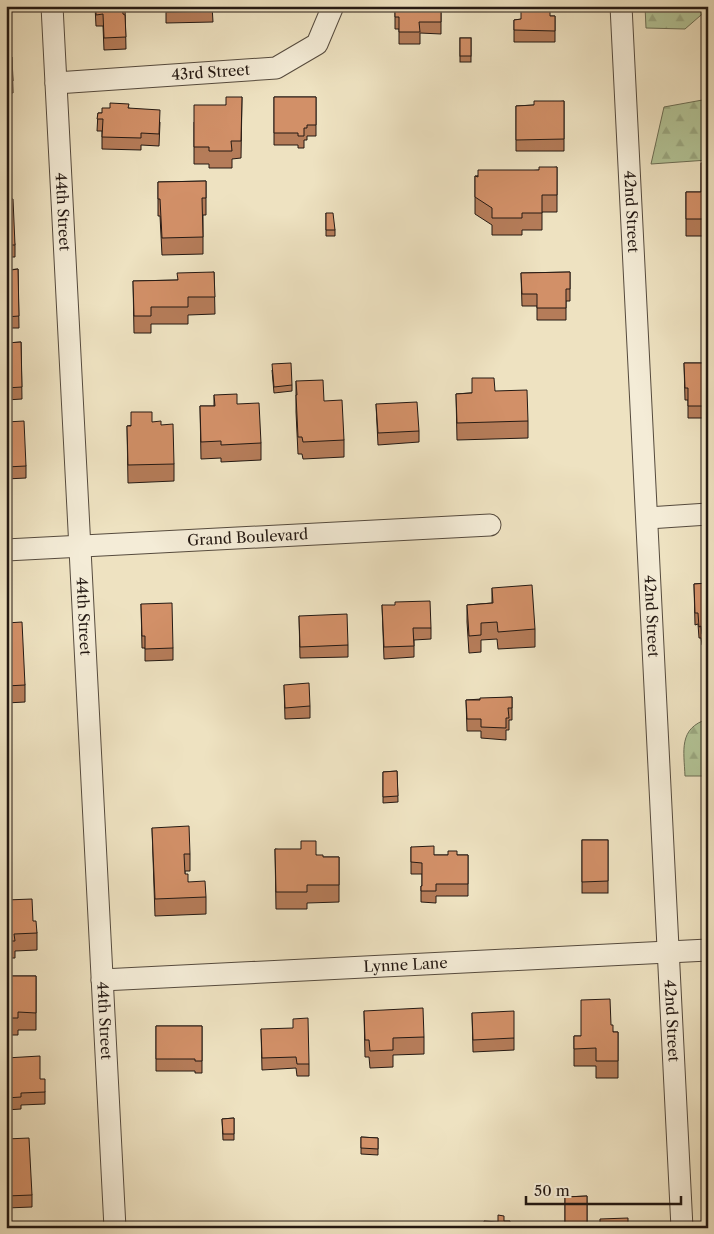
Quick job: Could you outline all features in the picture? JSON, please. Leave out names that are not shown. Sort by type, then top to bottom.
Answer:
[{"type":"street","name":"44th Street","points":[[52,6],[114,1228]]},
{"type":"street","name":"43rd Street","points":[[56,83],[276,68],[317,44],[333,6]]},
{"type":"street","name":"42nd Street","points":[[621,6],[682,1228]]},
{"type":"street","points":[[648,518],[708,514]]},
{"type":"street","name":"Grand Boulevard","points":[[6,550],[490,525]]},
{"type":"street","name":"Lynne Lane","points":[[102,980],[708,950]]},
{"type":"green space","points":[[645,6],[708,6],[708,9],[685,29],[646,28]]},
{"type":"green space","points":[[708,99],[708,160],[651,164],[664,107]]},
{"type":"green space","points":[[708,719],[708,776],[685,776],[684,749],[687,734],[698,723]]},
{"type":"building","points":[[96,6],[122,6],[123,14],[125,15],[126,37],[104,38],[103,14],[96,15]]},
{"type":"building","points":[[166,6],[212,6],[213,11],[166,12]]},
{"type":"building","points":[[395,6],[441,6],[441,22],[419,22],[420,32],[399,32],[399,17],[395,17]]},
{"type":"building","points":[[521,6],[550,6],[550,16],[555,16],[555,31],[514,30],[514,20],[521,19]]},
{"type":"building","points":[[460,38],[471,38],[471,56],[460,56]]},
{"type":"building","points":[[6,57],[12,57],[13,81],[6,82]]},
{"type":"building","points":[[226,97],[242,97],[241,141],[231,141],[232,151],[209,151],[209,147],[194,147],[194,105],[226,105]]},
{"type":"building","points":[[274,97],[316,97],[316,125],[307,125],[307,128],[304,128],[304,136],[298,136],[298,133],[274,133]]},
{"type":"building","points":[[534,101],[564,101],[564,139],[516,140],[516,106],[534,105]]},
{"type":"building","points":[[110,103],[129,104],[128,108],[160,110],[159,134],[141,133],[141,138],[102,137],[103,119],[97,119],[98,113],[102,113],[102,108],[110,108]]},
{"type":"building","points":[[701,163],[708,163],[708,216],[705,216],[705,219],[686,219],[686,192],[701,192]]},
{"type":"building","points":[[539,167],[557,167],[557,195],[542,195],[542,213],[522,213],[522,218],[492,218],[492,208],[475,197],[475,176],[478,177],[478,170],[539,170]]},
{"type":"building","points":[[206,181],[206,198],[202,198],[203,237],[162,238],[158,182]]},
{"type":"building","points":[[6,199],[13,199],[15,245],[6,245]]},
{"type":"building","points":[[326,213],[333,213],[335,230],[326,230]]},
{"type":"building","points":[[7,267],[11,267],[11,270],[18,269],[19,316],[6,317]]},
{"type":"building","points":[[214,272],[215,297],[188,297],[188,307],[151,307],[151,316],[134,316],[133,281],[178,280],[177,273]]},
{"type":"building","points":[[570,272],[570,289],[566,289],[566,308],[537,308],[537,294],[522,294],[521,273]]},
{"type":"building","points":[[21,342],[22,387],[6,388],[6,343]]},
{"type":"building","points":[[291,363],[292,385],[274,387],[272,364]]},
{"type":"building","points":[[684,363],[708,363],[708,406],[688,406],[688,388],[685,388]]},
{"type":"building","points":[[472,378],[494,378],[495,391],[527,390],[528,421],[457,423],[456,394],[472,393]]},
{"type":"building","points":[[323,380],[324,401],[342,400],[344,440],[303,442],[302,437],[298,437],[296,381]]},
{"type":"building","points":[[237,394],[237,404],[259,403],[261,443],[221,445],[221,441],[201,442],[200,406],[215,406],[214,395]]},
{"type":"building","points":[[417,402],[419,431],[378,433],[376,404]]},
{"type":"building","points":[[131,412],[152,412],[152,422],[161,421],[161,425],[173,424],[174,464],[128,465],[127,426],[131,426]]},
{"type":"building","points":[[24,421],[26,466],[6,467],[6,422]]},
{"type":"building","points":[[708,583],[708,633],[702,634],[701,626],[699,627],[698,613],[695,613],[694,584]]},
{"type":"building","points":[[532,585],[535,629],[498,632],[497,622],[481,623],[481,635],[469,636],[467,605],[493,603],[492,588]]},
{"type":"building","points":[[430,601],[431,628],[413,628],[414,646],[384,647],[382,605],[395,605],[395,602]]},
{"type":"building","points":[[172,603],[173,648],[145,649],[145,636],[142,636],[141,604]]},
{"type":"building","points":[[347,614],[348,645],[300,647],[299,616]]},
{"type":"building","points":[[22,622],[25,685],[6,686],[6,623]]},
{"type":"building","points":[[309,683],[310,706],[285,708],[284,685]]},
{"type":"building","points":[[512,697],[512,708],[508,708],[509,718],[506,718],[506,728],[481,727],[481,719],[467,719],[466,700]]},
{"type":"building","points":[[397,771],[398,796],[383,797],[383,772]]},
{"type":"building","points":[[6,823],[10,823],[7,850],[6,850]]},
{"type":"building","points":[[189,826],[190,854],[184,854],[185,874],[188,874],[188,882],[205,881],[206,897],[155,899],[152,828]]},
{"type":"building","points":[[582,840],[608,840],[608,881],[582,882]]},
{"type":"building","points":[[301,841],[316,841],[316,855],[339,857],[339,885],[307,885],[307,892],[276,892],[275,849],[301,849]]},
{"type":"building","points":[[434,846],[434,855],[448,855],[448,851],[457,851],[457,855],[468,855],[468,884],[436,884],[436,891],[421,891],[422,863],[411,862],[411,847]]},
{"type":"building","points":[[32,899],[33,921],[36,921],[37,933],[14,934],[15,941],[6,941],[6,900]]},
{"type":"building","points":[[6,976],[36,976],[36,1013],[18,1012],[18,1018],[6,1018]]},
{"type":"building","points":[[610,999],[611,1025],[613,1025],[613,1032],[618,1032],[618,1061],[596,1061],[596,1048],[574,1049],[574,1036],[581,1036],[581,1000]]},
{"type":"building","points":[[423,1008],[424,1037],[393,1038],[393,1050],[370,1051],[369,1040],[365,1040],[364,1011]]},
{"type":"building","points":[[514,1011],[514,1038],[473,1040],[472,1013]]},
{"type":"building","points":[[308,1018],[309,1064],[297,1064],[296,1057],[262,1058],[261,1029],[293,1028],[293,1019]]},
{"type":"building","points":[[156,1026],[202,1026],[202,1061],[195,1061],[195,1059],[156,1059]]},
{"type":"building","points":[[40,1056],[40,1079],[45,1079],[45,1092],[21,1093],[21,1097],[6,1098],[6,1058]]},
{"type":"building","points":[[234,1118],[234,1134],[223,1134],[222,1119]]},
{"type":"building","points":[[361,1137],[378,1138],[378,1149],[361,1148]]},
{"type":"building","points":[[29,1138],[32,1195],[6,1196],[6,1139]]},
{"type":"building","points":[[587,1196],[587,1223],[565,1223],[565,1197]]},
{"type":"building","points":[[498,1215],[504,1216],[504,1221],[510,1221],[510,1228],[477,1228],[477,1225],[484,1225],[484,1221],[498,1222]]},
{"type":"building","points":[[628,1218],[628,1228],[600,1228],[600,1219]]}]
